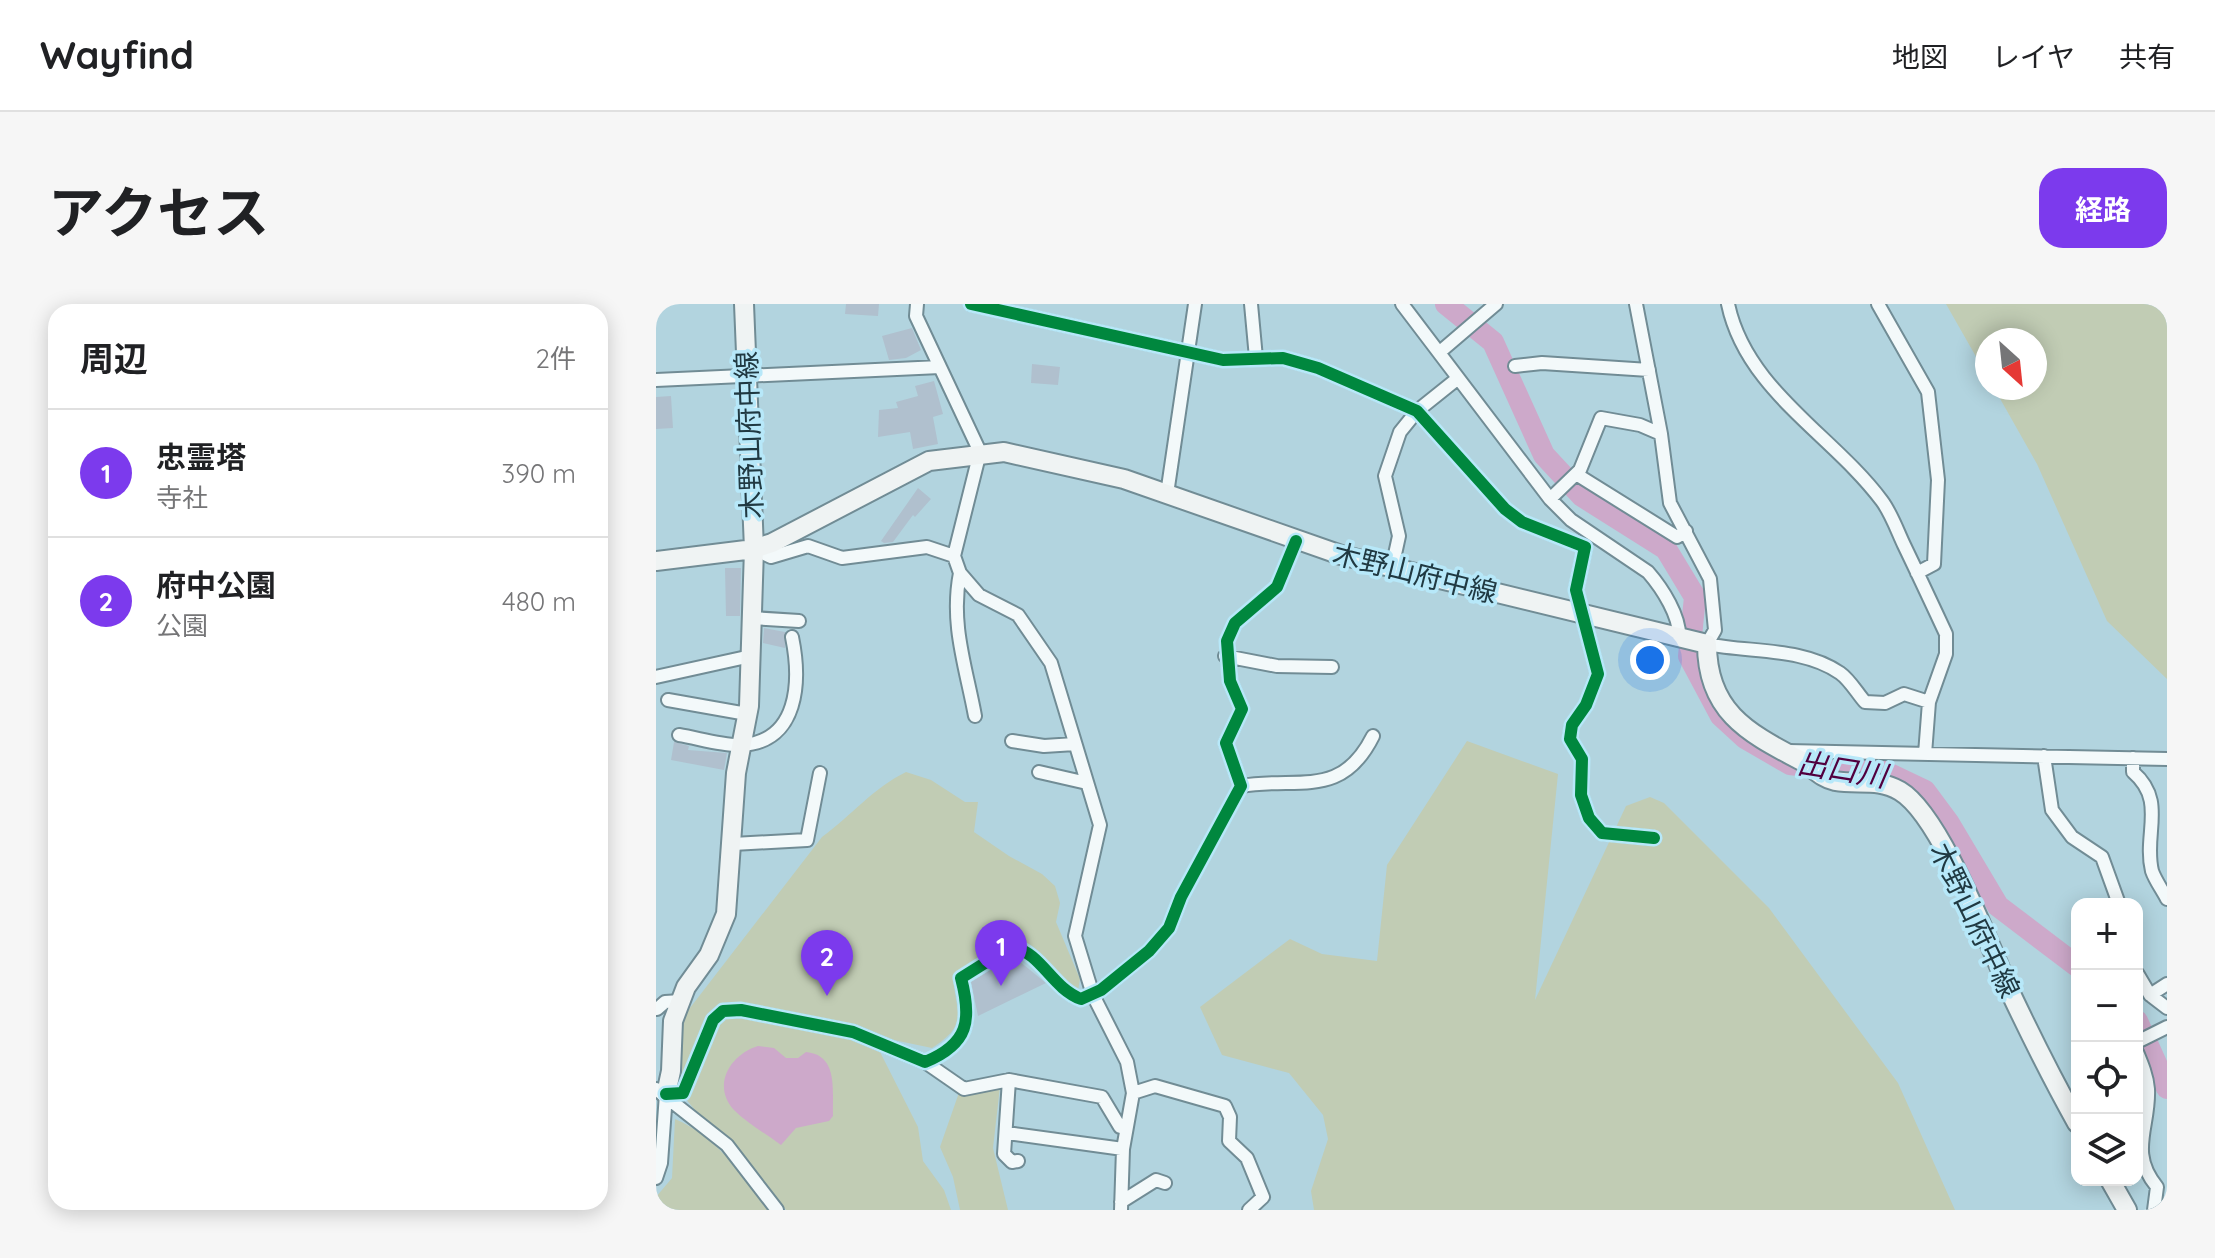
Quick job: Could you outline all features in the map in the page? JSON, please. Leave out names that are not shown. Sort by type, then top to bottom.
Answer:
[{"type":"main road","name":"木野山府中線","points":[[744,304],[754,549],[772,543],[929,461],[980,452],[1004,452],[1046,460],[1167,494],[1296,541],[1392,568],[1705,644],[1707,666],[1715,691],[1750,734],[1803,761],[1823,777],[1835,781],[1876,781],[1902,792],[1923,817],[1961,877],[2012,995],[2072,1114]]},
{"type":"main road","points":[[656,561],[754,549],[747,714],[726,914],[709,955],[681,1001],[673,1021],[671,1071],[661,1091]]},
{"type":"main road","points":[[2113,1186],[2127,1210]]},
{"type":"street","points":[[907,304],[916,310],[980,452],[954,556],[960,573],[979,595],[1018,615],[1051,663],[1100,825],[1075,936],[1093,995],[1127,1062],[1133,1093],[1123,1149],[1121,1206]]},
{"type":"street","points":[[971,304],[1018,310],[1223,360],[1283,358],[1318,368],[1417,411],[1505,509],[1522,522],[1585,547],[1576,590],[1598,674],[1586,705],[1572,725],[1570,739],[1582,759],[1581,795],[1589,818],[1602,833],[1654,838]]},
{"type":"street","points":[[1167,494],[1195,304]]},
{"type":"street","points":[[1251,304],[1256,358]]},
{"type":"street","points":[[1402,304],[1441,351],[1457,379],[1555,495],[1571,520],[1648,572],[1658,583],[1680,628],[1679,639]]},
{"type":"street","points":[[1441,351],[1480,321],[1496,304]]},
{"type":"street","points":[[1636,304],[1661,434],[1670,503],[1710,579],[1715,630],[1705,644],[1773,651],[1827,667],[1841,674],[1865,702],[1885,703],[1904,694],[1929,702]]},
{"type":"street","points":[[1728,304],[1742,342],[1765,378],[1788,407],[1861,473],[1885,505],[1946,634],[1946,654],[1929,702],[1925,754]]},
{"type":"street","points":[[1878,304],[1928,392],[1938,480],[1934,564],[1917,573]]},
{"type":"street","points":[[1515,366],[1542,363],[1649,370]]},
{"type":"street","points":[[656,380],[940,367]]},
{"type":"street","points":[[1392,568],[1399,536],[1385,476],[1400,432],[1417,411],[1457,379]]},
{"type":"street","points":[[1555,495],[1576,474],[1601,418],[1640,425],[1661,434]]},
{"type":"street","points":[[1576,474],[1677,537],[1686,531]]},
{"type":"street","points":[[925,1062],[936,1058],[965,1031],[969,1010],[961,978],[1012,946],[1024,949],[1067,994],[1081,999],[1093,995],[1149,951],[1169,928],[1181,897],[1241,786],[1226,743],[1242,709],[1225,656],[1227,641],[1235,623],[1277,587],[1296,541]]},
{"type":"street","points":[[754,549],[771,557],[808,546],[842,558],[870,557],[927,547],[954,556]]},
{"type":"street","points":[[960,573],[954,602],[959,648],[975,716]]},
{"type":"street","points":[[752,618],[799,621]]},
{"type":"street","points":[[679,735],[742,745],[777,734],[790,715],[799,673],[792,637]]},
{"type":"street","points":[[656,677],[751,656]]},
{"type":"street","points":[[1225,656],[1277,666],[1332,667]]},
{"type":"street","points":[[668,700],[747,714]]},
{"type":"street","points":[[1241,786],[1273,781],[1321,784],[1362,758],[1373,736]]},
{"type":"street","points":[[1012,741],[1044,746],[1075,744]]},
{"type":"street","points":[[1781,750],[2167,759]]},
{"type":"street","points":[[2044,756],[2052,810],[2072,837],[2102,857],[2117,898]]},
{"type":"street","points":[[2133,758],[2133,772],[2145,781],[2153,795],[2152,871],[2167,899]]},
{"type":"street","points":[[1039,772],[1087,783]]},
{"type":"street","points":[[733,844],[807,840],[820,773]]},
{"type":"street","points":[[2143,983],[2150,995],[2167,1008]]},
{"type":"street","points":[[2150,995],[2167,984]]},
{"type":"street","points":[[657,1009],[665,1002],[681,1001]]},
{"type":"street","points":[[661,1091],[683,1093],[713,1020],[723,1011],[741,1010],[853,1032],[925,1062],[964,1089],[1009,1080],[1102,1097],[1120,1127],[1127,1127]]},
{"type":"street","points":[[2143,1039],[2162,1029]]},
{"type":"street","points":[[2143,1066],[2148,1093],[2140,1138],[2145,1173],[2157,1187],[2154,1210]]},
{"type":"street","points":[[1009,1080],[1004,1154],[1012,1162],[1018,1161]]},
{"type":"street","points":[[1133,1093],[1155,1086],[1225,1106],[1230,1117],[1229,1141],[1247,1158],[1263,1197],[1249,1210]]},
{"type":"street","points":[[656,1178],[661,1163],[661,1091]]},
{"type":"street","points":[[661,1091],[727,1145],[777,1210]]},
{"type":"street","points":[[1007,1133],[1123,1149]]},
{"type":"street","points":[[1121,1206],[1156,1180],[1165,1183]]},
{"type":"green space","points":[[1946,304],[2167,304],[2167,679],[2107,621],[2037,464],[2001,400],[2047,400],[2047,328],[1975,328],[1975,355]]},
{"type":"green space","points":[[1467,741],[1558,774],[1535,1000],[1626,806],[1650,797],[1664,803],[1769,908],[1898,1083],[1955,1210],[1314,1210],[1311,1191],[1328,1139],[1323,1115],[1289,1073],[1222,1055],[1200,1007],[1290,939],[1322,954],[1377,961],[1387,865]]},
{"type":"green space","points":[[906,772],[931,780],[965,802],[978,802],[974,832],[1042,874],[1055,886],[1060,903],[1056,922],[1080,979],[1078,991],[1026,944],[1004,940],[953,979],[958,1018],[943,1040],[932,1048],[884,1038],[878,1048],[918,1127],[923,1161],[944,1190],[951,1210],[786,1210],[732,1140],[695,1110],[674,1085],[678,1029],[683,1017],[822,837],[883,786]]},
{"type":"green space","points":[[1001,1078],[993,1148],[1008,1210],[960,1210],[953,1177],[940,1147],[962,1084]]},
{"type":"green space","points":[[675,1119],[690,1126],[716,1146],[768,1210],[656,1210],[656,1197],[672,1178]]},
{"type":"shaded area","points":[[758,1046],[774,1048],[786,1058],[798,1058],[806,1052],[824,1060],[829,1067],[833,1086],[833,1116],[829,1121],[796,1128],[781,1145],[734,1110],[724,1091],[727,1072],[740,1056]]},
{"type":"building","points":[[846,304],[879,304],[878,316],[845,314]]},
{"type":"building","points":[[912,328],[921,350],[906,358],[889,360],[882,336]]},
{"type":"building","points":[[1032,364],[1060,367],[1058,385],[1031,383]]},
{"type":"building","points":[[934,381],[943,414],[933,417],[938,444],[913,449],[910,432],[878,437],[879,410],[898,408],[896,402],[918,396],[915,386]]},
{"type":"building","points":[[671,396],[673,428],[656,429],[656,397]]},
{"type":"building","points":[[918,488],[931,499],[915,517],[913,515],[893,542],[884,543],[881,541]]},
{"type":"building","points":[[725,568],[741,568],[740,616],[726,616]]},
{"type":"building","points":[[764,628],[785,632],[785,648],[763,643]]},
{"type":"building","points":[[674,742],[689,746],[688,750],[727,753],[724,770],[671,760]]},
{"type":"building","points":[[1013,956],[1046,983],[978,1016],[971,982]]},
{"type":"waterway","name":"出口川","points":[[1446,304],[1493,342],[1544,455],[1582,496],[1666,549],[1695,597],[1689,656],[1721,716],[1745,738],[1790,764],[1837,770],[1879,769],[1925,791],[1948,822],[1998,906],[2071,961]]},
{"type":"waterway","name":"出口川","points":[[2143,1034],[2167,1088]]},
{"type":"cycle path","points":[[971,304],[1223,360],[1283,358],[1318,368],[1417,411],[1505,509],[1522,522],[1585,547],[1576,590],[1598,674],[1586,705],[1572,725],[1570,739],[1582,759],[1581,795],[1589,818],[1602,833],[1654,838]]},
{"type":"cycle path","points":[[666,1094],[683,1093],[713,1020],[723,1011],[741,1010],[853,1032],[925,1062],[951,1047],[964,1029],[966,1006],[961,978],[1012,946],[1031,956],[1062,987],[1081,999],[1101,990],[1149,951],[1169,928],[1181,897],[1241,786],[1226,743],[1242,709],[1230,681],[1227,641],[1235,623],[1277,587],[1296,541]]},
{"type":"place","name":"忠霊塔","points":[[1001,986]]},
{"type":"place","name":"府中公園","points":[[827,996]]}]
